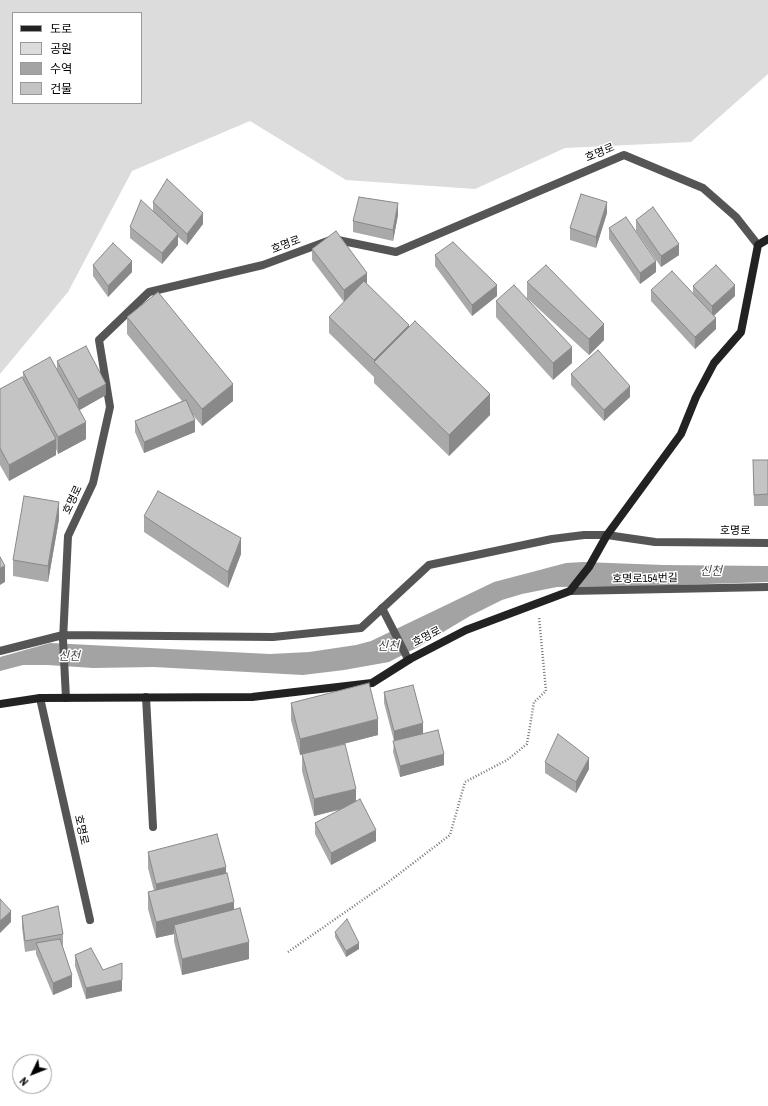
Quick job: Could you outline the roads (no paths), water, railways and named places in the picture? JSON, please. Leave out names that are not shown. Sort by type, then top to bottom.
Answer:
[{"type":"street","name":"호명로","points":[[63,637],[68,536],[93,483],[110,407],[99,340],[149,292],[263,265],[333,239],[396,252],[624,155],[703,188],[736,217],[758,245]]},
{"type":"street","points":[[571,590],[589,567],[606,538],[681,434],[696,397],[714,364],[742,332],[758,245],[768,239]]},
{"type":"street","name":"호명로","points":[[0,651],[63,637],[273,637],[360,628],[383,610],[429,564],[552,539],[584,535],[655,542],[768,543]]},
{"type":"street","name":"호명로154번길","points":[[571,590],[768,587]]},
{"type":"street","name":"호명로","points":[[0,704],[40,698],[252,696],[372,683],[408,658],[466,630],[571,590]]},
{"type":"street","points":[[383,610],[408,658]]},
{"type":"street","points":[[63,637],[66,698]]},
{"type":"street","points":[[146,697],[153,827]]},
{"type":"street","name":"호명로","points":[[40,698],[90,920]]},
{"type":"water","name":"신천","points":[[583,562],[664,565],[768,566],[768,582],[557,587],[522,594],[502,600],[470,616],[418,647],[389,662],[303,675],[154,667],[93,668],[47,665],[23,665],[0,671],[0,657],[50,643],[270,654],[309,652],[356,645],[371,641],[494,582],[566,563]]}]
